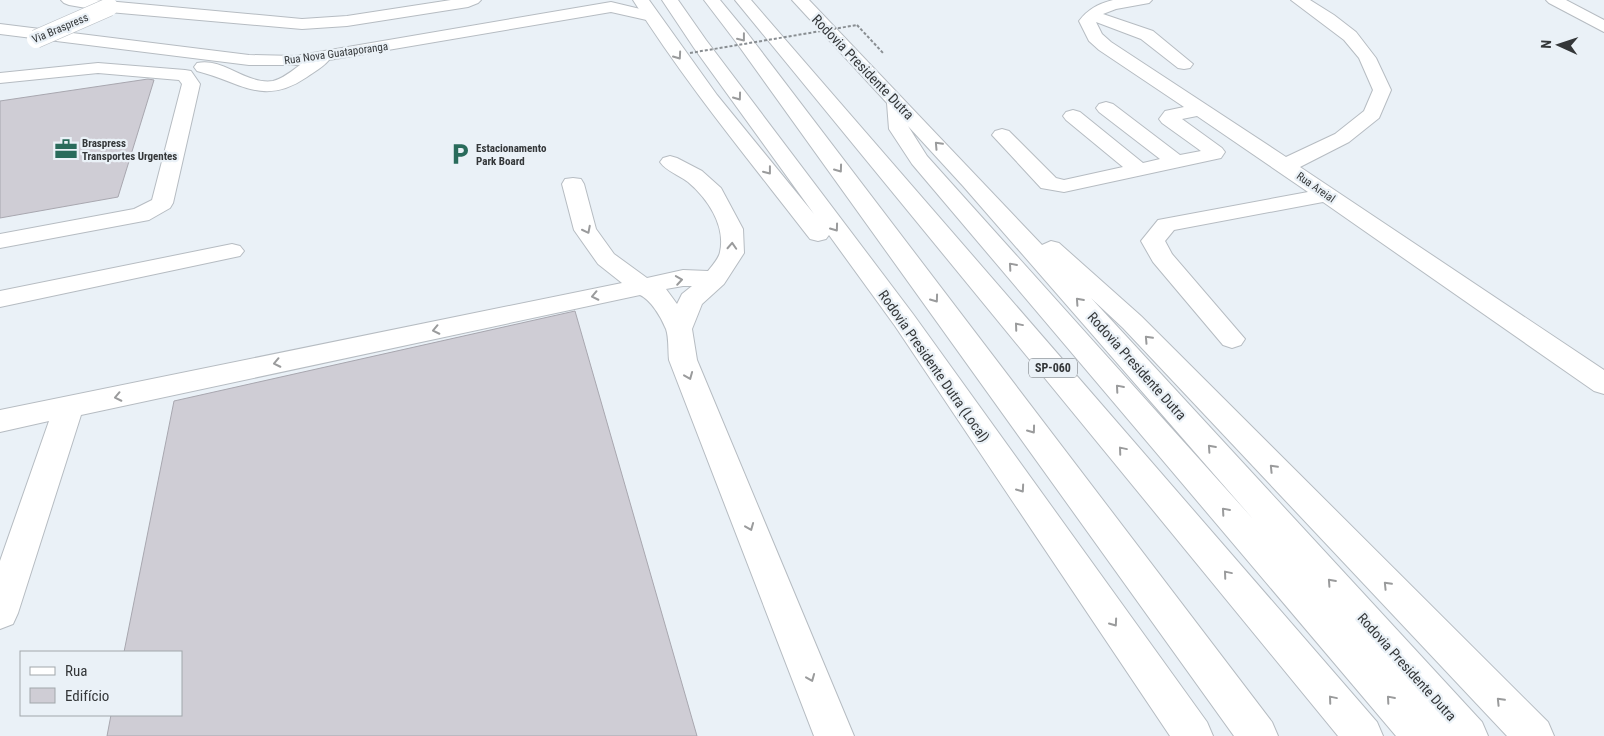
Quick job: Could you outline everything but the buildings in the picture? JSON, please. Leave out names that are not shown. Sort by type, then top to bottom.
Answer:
[{"type":"main road","name":"Via Braspress","points":[[69,0],[109,7]]},
{"type":"main road","points":[[109,7],[192,7],[278,23],[326,24],[473,0]]},
{"type":"main road","name":"Rodovia Presidente Dutra (Local)","points":[[670,0],[700,44],[904,320],[1193,736]]},
{"type":"main road","points":[[712,0],[1258,736]]},
{"type":"main road","name":"SP-060","points":[[743,0],[1363,736]]},
{"type":"main road","name":"Rodovia Presidente Dutra","points":[[800,0],[971,181],[1468,736]]},
{"type":"main road","points":[[1144,0],[1103,7],[1091,15],[1146,35],[1184,64]]},
{"type":"main road","points":[[1285,166],[1342,138],[1372,114],[1382,90],[1372,64],[1357,42],[1335,21],[1299,0]]},
{"type":"main road","points":[[1554,0],[1604,27]]},
{"type":"main road","name":"Rua Nova Guataporanga","points":[[0,29],[249,60],[296,61],[611,4],[646,8]]},
{"type":"main road","points":[[829,6],[845,46]]},
{"type":"main road","name":"Via Braspress","points":[[7,46],[36,39],[109,7]]},
{"type":"main road","points":[[646,8],[710,100],[738,132],[815,231],[847,266],[904,320]]},
{"type":"main road","name":"Rua Areial","points":[[1091,15],[1087,21],[1095,37],[1105,46],[1285,166],[1604,384]]},
{"type":"main road","points":[[7,46],[217,68],[257,86],[271,88],[284,84],[324,56]]},
{"type":"main road","points":[[0,78],[98,68],[185,75],[191,84],[162,203],[141,215],[0,241]]},
{"type":"main road","points":[[896,100],[899,129],[919,160],[1422,736]]},
{"type":"main road","points":[[1106,108],[1176,162]]},
{"type":"main road","points":[[1002,135],[1049,183],[1056,186],[1214,154],[1215,152],[1169,119],[1172,115],[1200,109]]},
{"type":"main road","points":[[1073,116],[1138,170]]},
{"type":"main road","points":[[670,162],[694,176],[713,193],[732,229],[732,253],[716,279],[691,300],[679,329]]},
{"type":"main road","points":[[971,181],[1083,276],[1132,322],[1534,736]]},
{"type":"main road","points":[[572,184],[585,230],[606,259],[642,287],[655,292],[679,329],[682,360],[834,736]]},
{"type":"main road","points":[[1232,339],[1162,257],[1153,241],[1166,224],[1327,195]]},
{"type":"main road","points":[[0,299],[232,250]]},
{"type":"main road","points":[[0,421],[682,278],[716,279]]},
{"type":"main road","points":[[0,613],[53,450],[69,407]]},
{"type":"path","points":[[690,53],[857,26]]},
{"type":"place","name":"Braspress Transportes Urgentes","points":[[66,149]]},
{"type":"place","name":"Estacionamento Park Board","points":[[460,154]]}]
